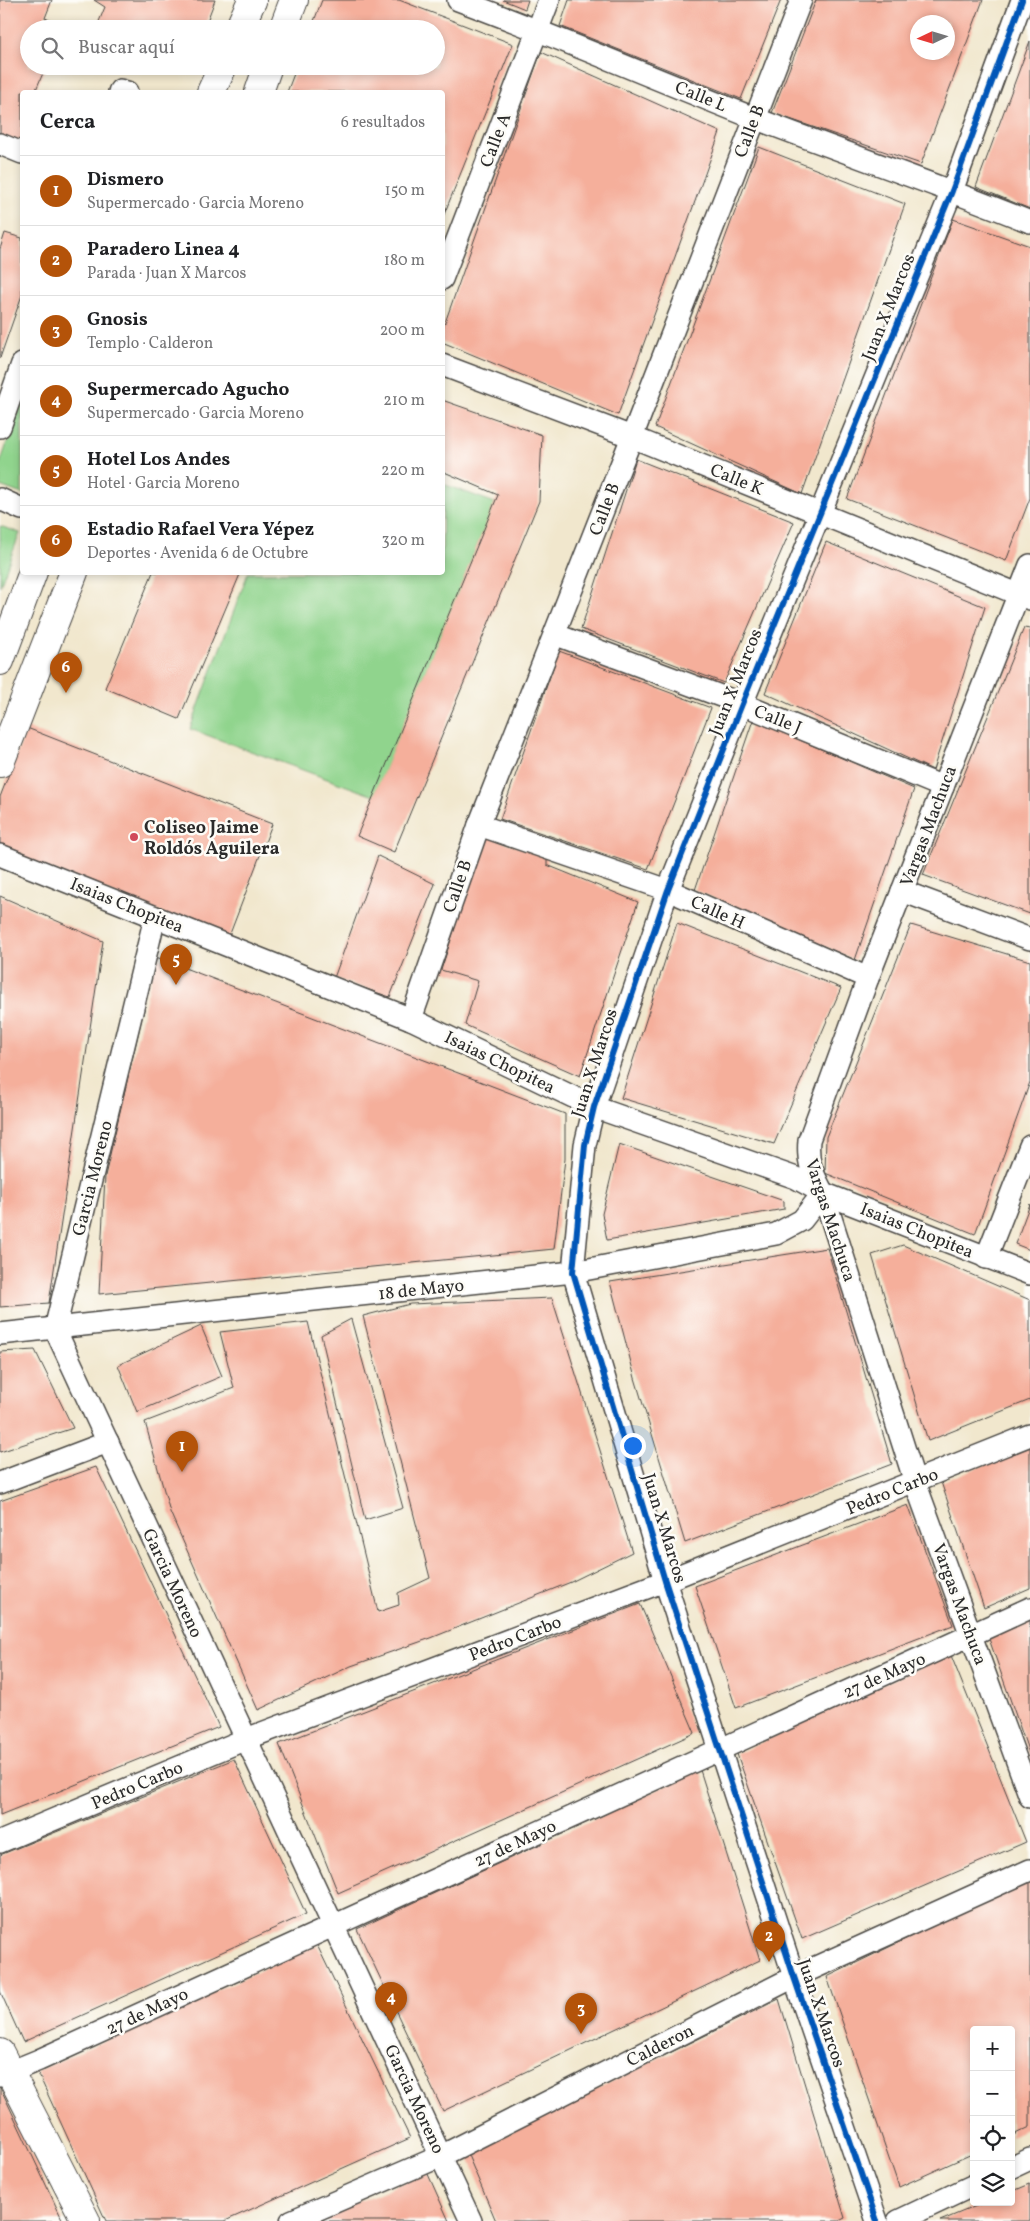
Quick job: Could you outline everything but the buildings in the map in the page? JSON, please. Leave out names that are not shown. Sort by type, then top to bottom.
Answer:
[{"type":"main road","points":[[243,20],[252,0]]},
{"type":"main road","points":[[286,20],[294,0]]},
{"type":"main road","points":[[212,90],[219,75]]},
{"type":"main road","points":[[259,90],[265,75]]},
{"type":"main road","points":[[0,661],[32,575]]},
{"type":"main road","points":[[0,763],[73,575]]},
{"type":"main road","points":[[3,2067],[86,2221]]},
{"type":"street","name":"Calle L","points":[[458,0],[754,118],[952,191],[1030,222]]},
{"type":"street","name":"Calle A","points":[[445,271],[549,0]]},
{"type":"street","name":"Calle B","points":[[411,1019],[479,825],[801,0]]},
{"type":"street","name":"Juan X Marcos","points":[[877,2221],[794,1977],[665,1581],[573,1272],[585,1145],[594,1107],[668,890],[952,191],[1022,0]]},
{"type":"street","points":[[0,144],[20,153]]},
{"type":"street","name":"Calle K","points":[[445,366],[632,437],[1024,597]]},
{"type":"street","points":[[0,427],[20,370]]},
{"type":"street","points":[[0,498],[20,508]]},
{"type":"street","name":"Vargas Machuca","points":[[1030,565],[1024,597],[943,787],[868,978],[809,1140],[808,1157],[823,1193],[915,1482],[1030,1797]]},
{"type":"street","name":"Calle J","points":[[554,636],[562,637],[742,704],[943,787]]},
{"type":"street","name":"Calle H","points":[[479,825],[668,890],[868,978]]},
{"type":"street","name":"Isaias Chopitea","points":[[0,855],[411,1019],[594,1107],[796,1178],[823,1193],[1030,1274]]},
{"type":"street","points":[[902,891],[1030,938]]},
{"type":"street","name":"Garcia Moreno","points":[[155,917],[55,1329],[471,2221]]},
{"type":"street","points":[[986,1258],[1030,1146]]},
{"type":"street","name":"18 de Mayo","points":[[0,1334],[573,1272],[776,1234],[802,1220],[823,1193]]},
{"type":"street","name":"Pedro Carbo","points":[[0,1842],[246,1739],[665,1581],[915,1482],[1030,1434]]},
{"type":"street","points":[[0,1483],[108,1442]]},
{"type":"street","name":"27 de Mayo","points":[[3,2067],[39,2060],[1030,1608]]},
{"type":"street","name":"Calderon","points":[[291,2221],[441,2156],[794,1977],[1030,1870]]},
{"type":"street","points":[[1015,2166],[1030,2159]]},
{"type":"street","points":[[898,2221],[970,2187]]},
{"type":"green space","points":[[20,405],[20,493],[0,486],[0,464]]},
{"type":"green space","points":[[445,485],[495,503],[374,796],[190,729],[247,575],[445,575]]},
{"type":"green space","points":[[0,526],[20,533],[0,586]]},
{"type":"cycle path","points":[[877,2221],[794,1977],[665,1581],[573,1272],[585,1145],[594,1107],[668,890],[952,191],[1022,0]]},
{"type":"place","name":"Estadio Rafael Vera Yépez","points":[[66,693]]},
{"type":"place","name":"Coliseo Jaime Roldós Aguilera","points":[[134,837]]},
{"type":"place","name":"Hotel Los Andes","points":[[176,985]]},
{"type":"place","name":"Dismero","points":[[182,1472]]},
{"type":"place","name":"Paradero Linea 4","points":[[769,1962]]},
{"type":"place","name":"Supermercado Agucho","points":[[391,2023]]},
{"type":"place","name":"Gnosis","points":[[581,2034]]}]
